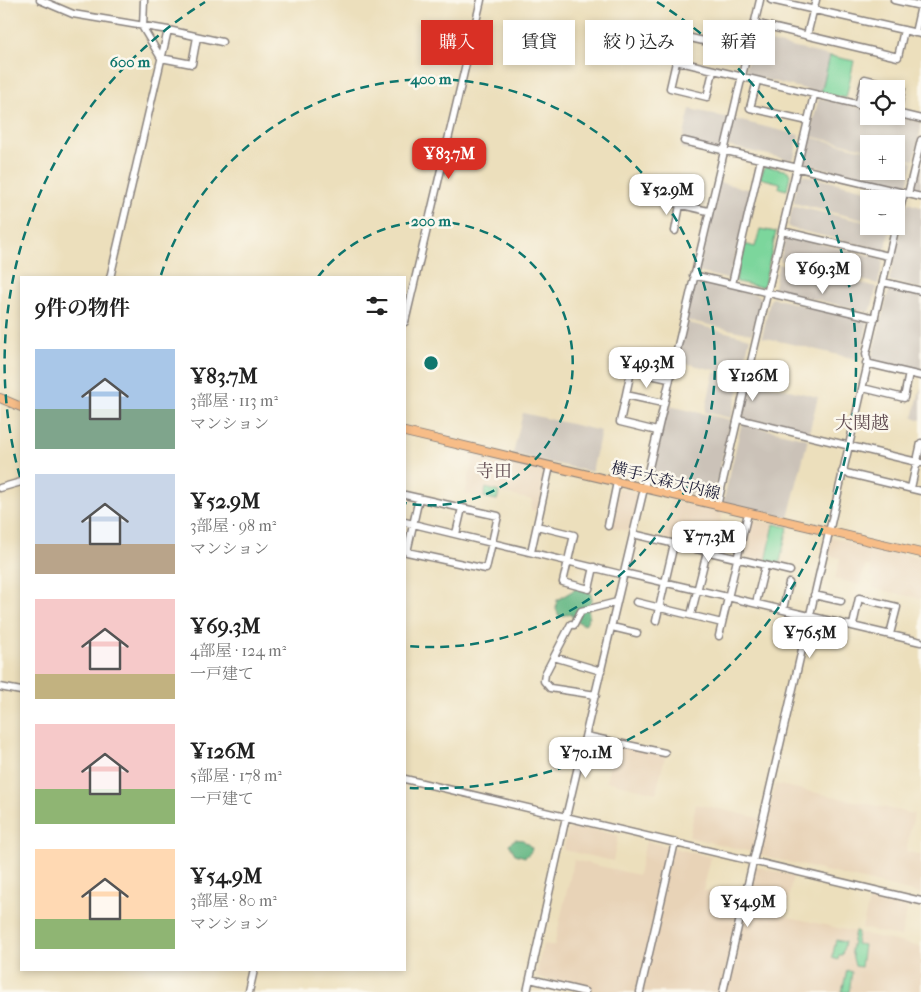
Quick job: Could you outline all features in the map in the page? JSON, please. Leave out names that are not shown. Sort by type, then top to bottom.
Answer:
[{"type":"main road","points":[[0,398],[20,407]]},
{"type":"main road","name":"横手大森大内線","points":[[406,432],[921,553]]},
{"type":"street","points":[[40,0],[73,14],[168,30],[222,42]]},
{"type":"street","points":[[144,0],[143,26],[161,58],[192,64],[197,36]]},
{"type":"street","points":[[406,318],[480,0]]},
{"type":"street","points":[[755,20],[760,0]]},
{"type":"street","points":[[771,0],[918,33],[921,6],[894,0]]},
{"type":"street","points":[[807,35],[816,0]]},
{"type":"street","points":[[775,28],[898,57],[904,30]]},
{"type":"street","points":[[110,276],[168,30]]},
{"type":"street","points":[[675,65],[670,88],[707,96],[713,71]]},
{"type":"street","points":[[688,65],[858,105],[860,98]]},
{"type":"street","points":[[526,992],[744,65]]},
{"type":"street","points":[[757,81],[750,108],[808,121]]},
{"type":"street","points":[[717,506],[814,94]]},
{"type":"street","points":[[905,115],[921,119]]},
{"type":"street","points":[[905,197],[921,140]]},
{"type":"street","points":[[684,141],[921,197]]},
{"type":"street","points":[[732,284],[761,159]]},
{"type":"street","points":[[656,199],[708,211]]},
{"type":"street","points":[[675,231],[680,205]]},
{"type":"street","points":[[782,231],[888,256]]},
{"type":"street","points":[[723,992],[849,446],[862,388],[866,354],[894,235]]},
{"type":"street","points":[[693,276],[875,318]]},
{"type":"street","points":[[883,282],[921,291]]},
{"type":"street","points":[[866,363],[921,376]]},
{"type":"street","points":[[657,431],[620,422],[626,395],[632,371],[669,379]]},
{"type":"street","points":[[862,388],[904,398],[909,373]]},
{"type":"street","points":[[626,395],[663,403]]},
{"type":"street","points":[[738,419],[919,463]]},
{"type":"street","points":[[911,488],[919,463],[921,443]]},
{"type":"street","points":[[531,552],[550,466]]},
{"type":"street","points":[[842,472],[921,491]]},
{"type":"street","points":[[0,488],[20,482]]},
{"type":"street","points":[[608,526],[618,482]]},
{"type":"street","points":[[406,494],[498,516],[486,569],[407,552],[419,498]]},
{"type":"street","points":[[456,534],[462,508]]},
{"type":"street","points":[[719,636],[748,513]]},
{"type":"street","points":[[406,522],[921,642]]},
{"type":"street","points":[[537,526],[574,535],[563,582],[589,589],[594,567]]},
{"type":"street","points":[[633,534],[790,572]]},
{"type":"street","points":[[656,622],[674,544]]},
{"type":"street","points":[[691,615],[707,552]]},
{"type":"street","points":[[756,603],[765,566]]},
{"type":"street","points":[[783,609],[789,583]]},
{"type":"street","points":[[814,595],[841,601]]},
{"type":"street","points":[[853,625],[859,598],[897,607],[890,634]]},
{"type":"street","points":[[596,695],[550,688],[546,685],[545,674],[581,611],[618,602]]},
{"type":"street","points":[[636,602],[722,623]]},
{"type":"street","points":[[612,627],[637,633]]},
{"type":"street","points":[[554,657],[601,671]]},
{"type":"street","points":[[0,686],[20,691]]},
{"type":"street","points":[[586,736],[665,753]]},
{"type":"street","points":[[406,780],[921,901]]},
{"type":"street","points":[[640,992],[675,842]]},
{"type":"street","points":[[249,992],[254,971]]},
{"type":"street","points":[[530,979],[585,992]]},
{"type":"shaded area","points":[[775,43],[830,56],[821,93],[747,75],[745,72],[747,65],[775,65]]},
{"type":"shaded area","points":[[819,98],[860,108],[860,125],[905,125],[905,118],[920,122],[921,128],[914,160],[905,158],[905,135],[860,135],[860,147],[809,136]]},
{"type":"shaded area","points":[[690,109],[729,118],[719,157],[681,148]]},
{"type":"shaded area","points":[[733,119],[799,135],[794,158],[791,160],[727,146]]},
{"type":"shaded area","points":[[809,137],[860,149],[860,177],[805,164],[803,161]]},
{"type":"shaded area","points":[[905,160],[913,162],[907,188],[873,180],[905,180]]},
{"type":"shaded area","points":[[919,163],[921,164],[921,191],[912,189]]},
{"type":"shaded area","points":[[803,175],[866,190],[860,190],[860,219],[793,203],[799,177]]},
{"type":"shaded area","points":[[718,182],[751,190],[730,277],[727,279],[698,272]]},
{"type":"shaded area","points":[[907,203],[921,207],[921,289],[889,281],[900,235],[905,235]]},
{"type":"shaded area","points":[[793,206],[860,221],[860,235],[889,235],[886,248],[883,250],[790,228],[788,225]]},
{"type":"shaded area","points":[[788,236],[881,258],[883,262],[878,284],[780,261],[785,238]]},
{"type":"shaded area","points":[[779,264],[877,287],[871,310],[868,312],[775,290]]},
{"type":"shaded area","points":[[694,280],[759,295],[761,298],[752,334],[685,320]]},
{"type":"shaded area","points":[[890,286],[921,293],[921,375],[870,362]]},
{"type":"shaded area","points":[[773,298],[868,321],[860,360],[762,337],[770,300]]},
{"type":"shaded area","points":[[685,322],[750,338],[741,376],[676,361]]},
{"type":"shaded area","points":[[714,372],[741,379],[731,418],[705,412]]},
{"type":"shaded area","points":[[751,381],[818,397],[809,433],[745,419],[743,416]]},
{"type":"shaded area","points":[[921,386],[921,420],[913,418]]},
{"type":"shaded area","points":[[665,405],[731,420],[713,499],[648,485],[656,444],[673,448],[657,444]]},
{"type":"shaded area","points":[[523,413],[601,431],[592,472],[513,454]]},
{"type":"shaded area","points":[[744,424],[808,439],[788,518],[723,503],[741,426]]},
{"type":"shaded area","points":[[474,454],[548,471],[539,511],[531,510],[532,500],[501,493],[498,502],[465,494]]},
{"type":"shaded area","points":[[618,488],[640,492],[631,532],[610,527]]},
{"type":"shaded area","points":[[671,500],[723,511],[714,550],[663,538]]},
{"type":"shaded area","points":[[751,519],[774,524],[766,562],[741,557]]},
{"type":"shaded area","points":[[831,537],[921,558],[921,599],[873,588],[875,578],[870,576],[872,567],[865,566],[860,585],[835,579],[840,558],[827,555]]},
{"type":"shaded area","points":[[615,744],[665,756],[656,793],[606,781]]},
{"type":"shaded area","points":[[775,784],[914,814],[906,851],[921,855],[921,894],[759,855]]},
{"type":"shaded area","points":[[696,804],[760,818],[752,852],[689,837]]},
{"type":"shaded area","points":[[577,826],[618,835],[613,861],[563,850],[568,830]]},
{"type":"shaded area","points":[[646,841],[711,857],[703,890],[742,899],[720,992],[600,992],[536,977],[543,944],[554,946],[574,860],[638,875]]},
{"type":"shaded area","points":[[754,866],[793,876],[786,911],[746,902]]},
{"type":"shaded area","points":[[870,897],[908,905],[901,937],[862,928]]},
{"type":"shaded area","points":[[746,907],[921,947],[921,992],[726,992]]},
{"type":"green space","points":[[830,56],[854,61],[846,98],[821,93]]},
{"type":"green space","points":[[765,166],[788,171],[790,175],[787,190],[779,188],[780,183],[760,178]]},
{"type":"green space","points":[[760,229],[776,232],[764,285],[761,287],[737,282],[736,279],[744,244],[755,247]]},
{"type":"green space","points":[[486,488],[499,492],[497,500],[484,497]]},
{"type":"green space","points":[[774,524],[788,527],[779,566],[766,562]]},
{"type":"green space","points":[[579,587],[589,592],[592,598],[588,605],[589,617],[585,625],[574,620],[571,614],[559,616],[556,609],[557,600]]},
{"type":"green space","points":[[515,839],[523,840],[532,848],[531,852],[525,857],[515,854],[509,844]]},
{"type":"green space","points":[[855,931],[858,932],[856,944],[864,945],[861,967],[855,966],[851,950]]},
{"type":"green space","points":[[836,940],[845,942],[842,955],[839,955],[838,960],[832,958]]},
{"type":"green space","points":[[847,970],[852,972],[849,992],[842,992]]},
{"type":"district","name":"大関越","points":[[862,423]]},
{"type":"district","name":"寺田","points":[[494,471]]}]
